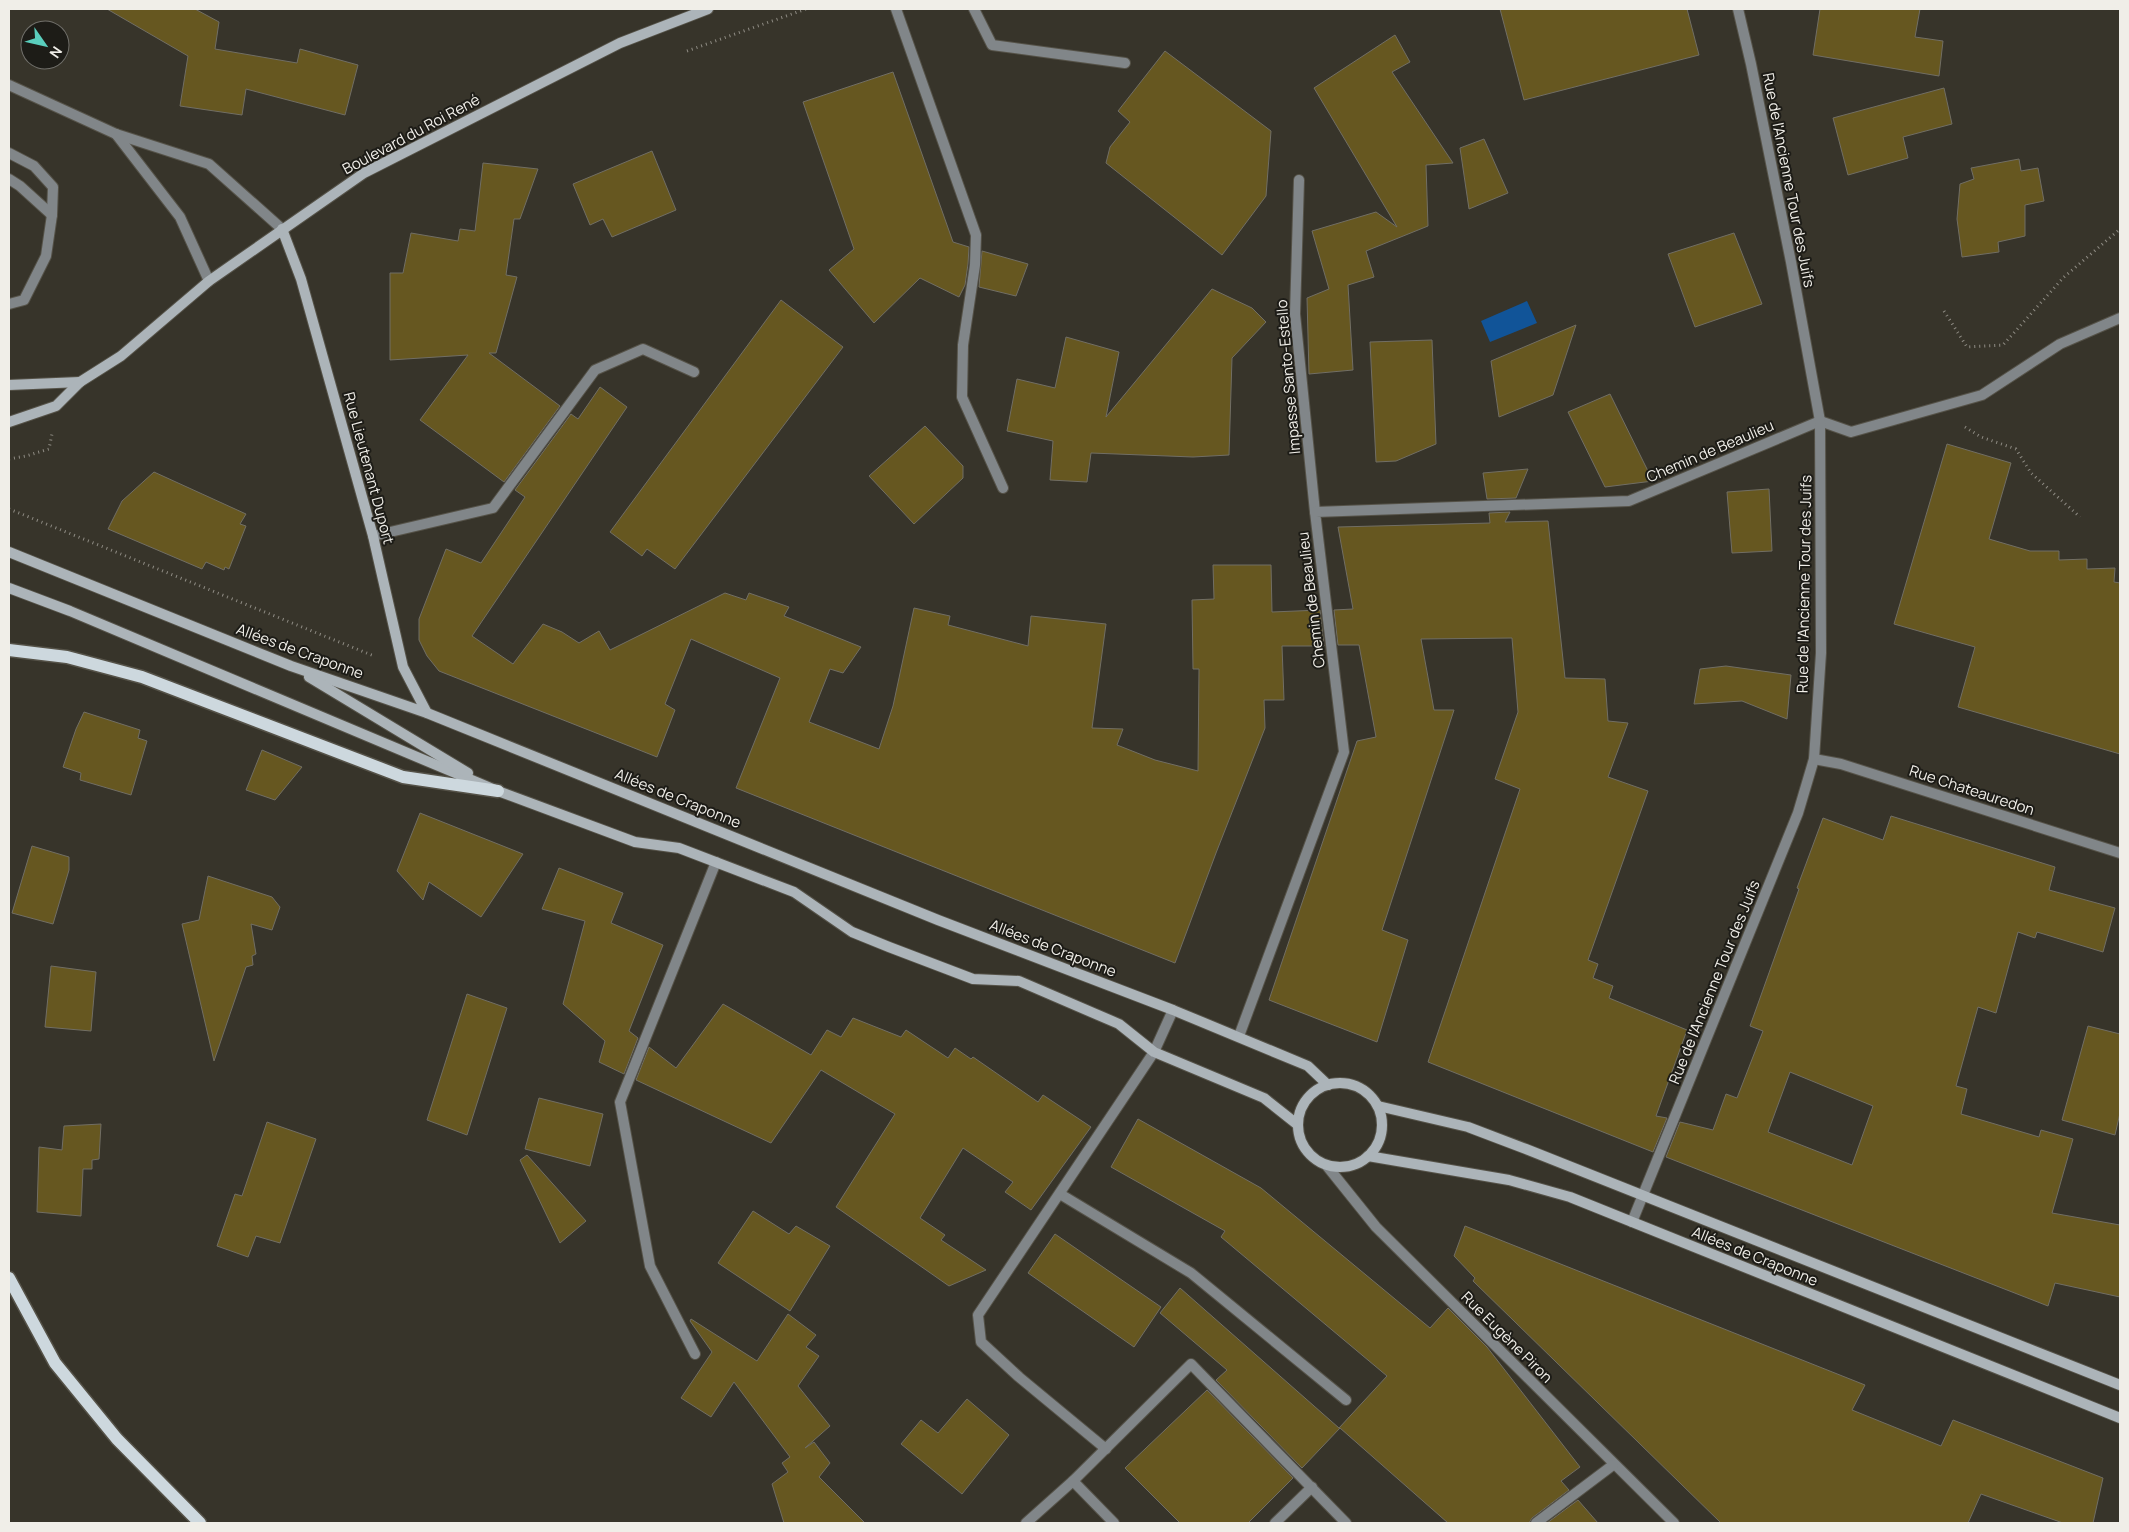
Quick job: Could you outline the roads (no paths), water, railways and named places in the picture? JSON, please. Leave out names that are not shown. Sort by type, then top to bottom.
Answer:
[{"type":"main road","name":"Boulevard du Roi René","points":[[9,422],[56,406],[80,382],[121,356],[208,281],[364,173],[620,43],[708,9]]},
{"type":"main road","name":"Rue Lieutenant Duport","points":[[282,229],[301,279],[373,536],[403,667],[427,713]]},
{"type":"main road","name":"Boulevard du Roi René","points":[[9,385],[80,382]]},
{"type":"main road","name":"Allées de Craponne","points":[[9,552],[291,666],[427,713],[938,920],[1238,1036],[1308,1066],[1328,1085]]},
{"type":"main road","points":[[9,588],[70,611],[498,791],[635,842],[679,848],[794,892],[852,932],[973,980],[1019,981],[1119,1024],[1154,1052],[1264,1098],[1298,1125]]},
{"type":"main road","points":[[9,650],[67,657],[142,677],[403,777],[498,791]]},
{"type":"main road","points":[[291,666],[498,791]]},
{"type":"main road","points":[[1342,1083],[1356,1086],[1368,1094],[1378,1106],[1382,1132],[1377,1146],[1359,1163],[1349,1167],[1327,1166],[1315,1159],[1306,1150],[1300,1138],[1298,1125],[1300,1112],[1306,1100],[1316,1091],[1328,1085],[1342,1083]]},
{"type":"main road","name":"Allées de Craponne","points":[[1378,1106],[1468,1128],[2120,1385]]},
{"type":"main road","name":"Allées de Craponne","points":[[1368,1156],[1509,1180],[1570,1197],[2120,1418]]},
{"type":"main road","points":[[9,1278],[55,1364],[117,1439],[200,1523]]},
{"type":"street","points":[[896,9],[976,235],[975,265],[963,345],[962,397],[1003,488]]},
{"type":"street","points":[[974,9],[992,45],[1125,63]]},
{"type":"street","name":"Rue de l'Ancienne Tour des Juifs","points":[[1632,1222],[1798,813],[1814,759],[1821,653],[1820,421],[1787,243],[1738,9]]},
{"type":"street","points":[[9,85],[116,134],[209,164],[282,229]]},
{"type":"street","points":[[116,134],[180,217],[208,281]]},
{"type":"street","points":[[9,153],[34,166],[53,187],[52,215],[46,256],[24,300],[9,304]]},
{"type":"street","points":[[9,179],[20,186],[52,215]]},
{"type":"street","name":"Impasse Santo-Estello","points":[[1299,180],[1295,314],[1315,512]]},
{"type":"street","points":[[1820,421],[1851,432],[1982,395],[2060,344],[2120,318]]},
{"type":"street","points":[[373,536],[493,508],[595,370],[643,349],[694,372]]},
{"type":"street","name":"Chemin de Beaulieu","points":[[1238,1036],[1344,752],[1315,512],[1629,501],[1820,421]]},
{"type":"street","name":"Rue Chateauredon","points":[[1814,759],[1841,764],[2120,853]]},
{"type":"street","points":[[695,1354],[650,1266],[620,1102],[716,862]]},
{"type":"street","points":[[1106,1449],[1019,1377],[981,1342],[978,1315],[1154,1052],[1173,1010]]},
{"type":"street","name":"Rue Eugène Piron","points":[[1327,1166],[1376,1227],[1674,1523]]},
{"type":"street","points":[[1060,1194],[1191,1273],[1346,1400]]},
{"type":"street","points":[[1026,1523],[1073,1482],[1191,1364],[1346,1523]]},
{"type":"street","points":[[1536,1523],[1613,1464]]},
{"type":"street","points":[[1073,1482],[1114,1523]]},
{"type":"street","points":[[1275,1523],[1312,1487]]},
{"type":"water","points":[[1527,301],[1537,323],[1490,342],[1481,321]]}]
